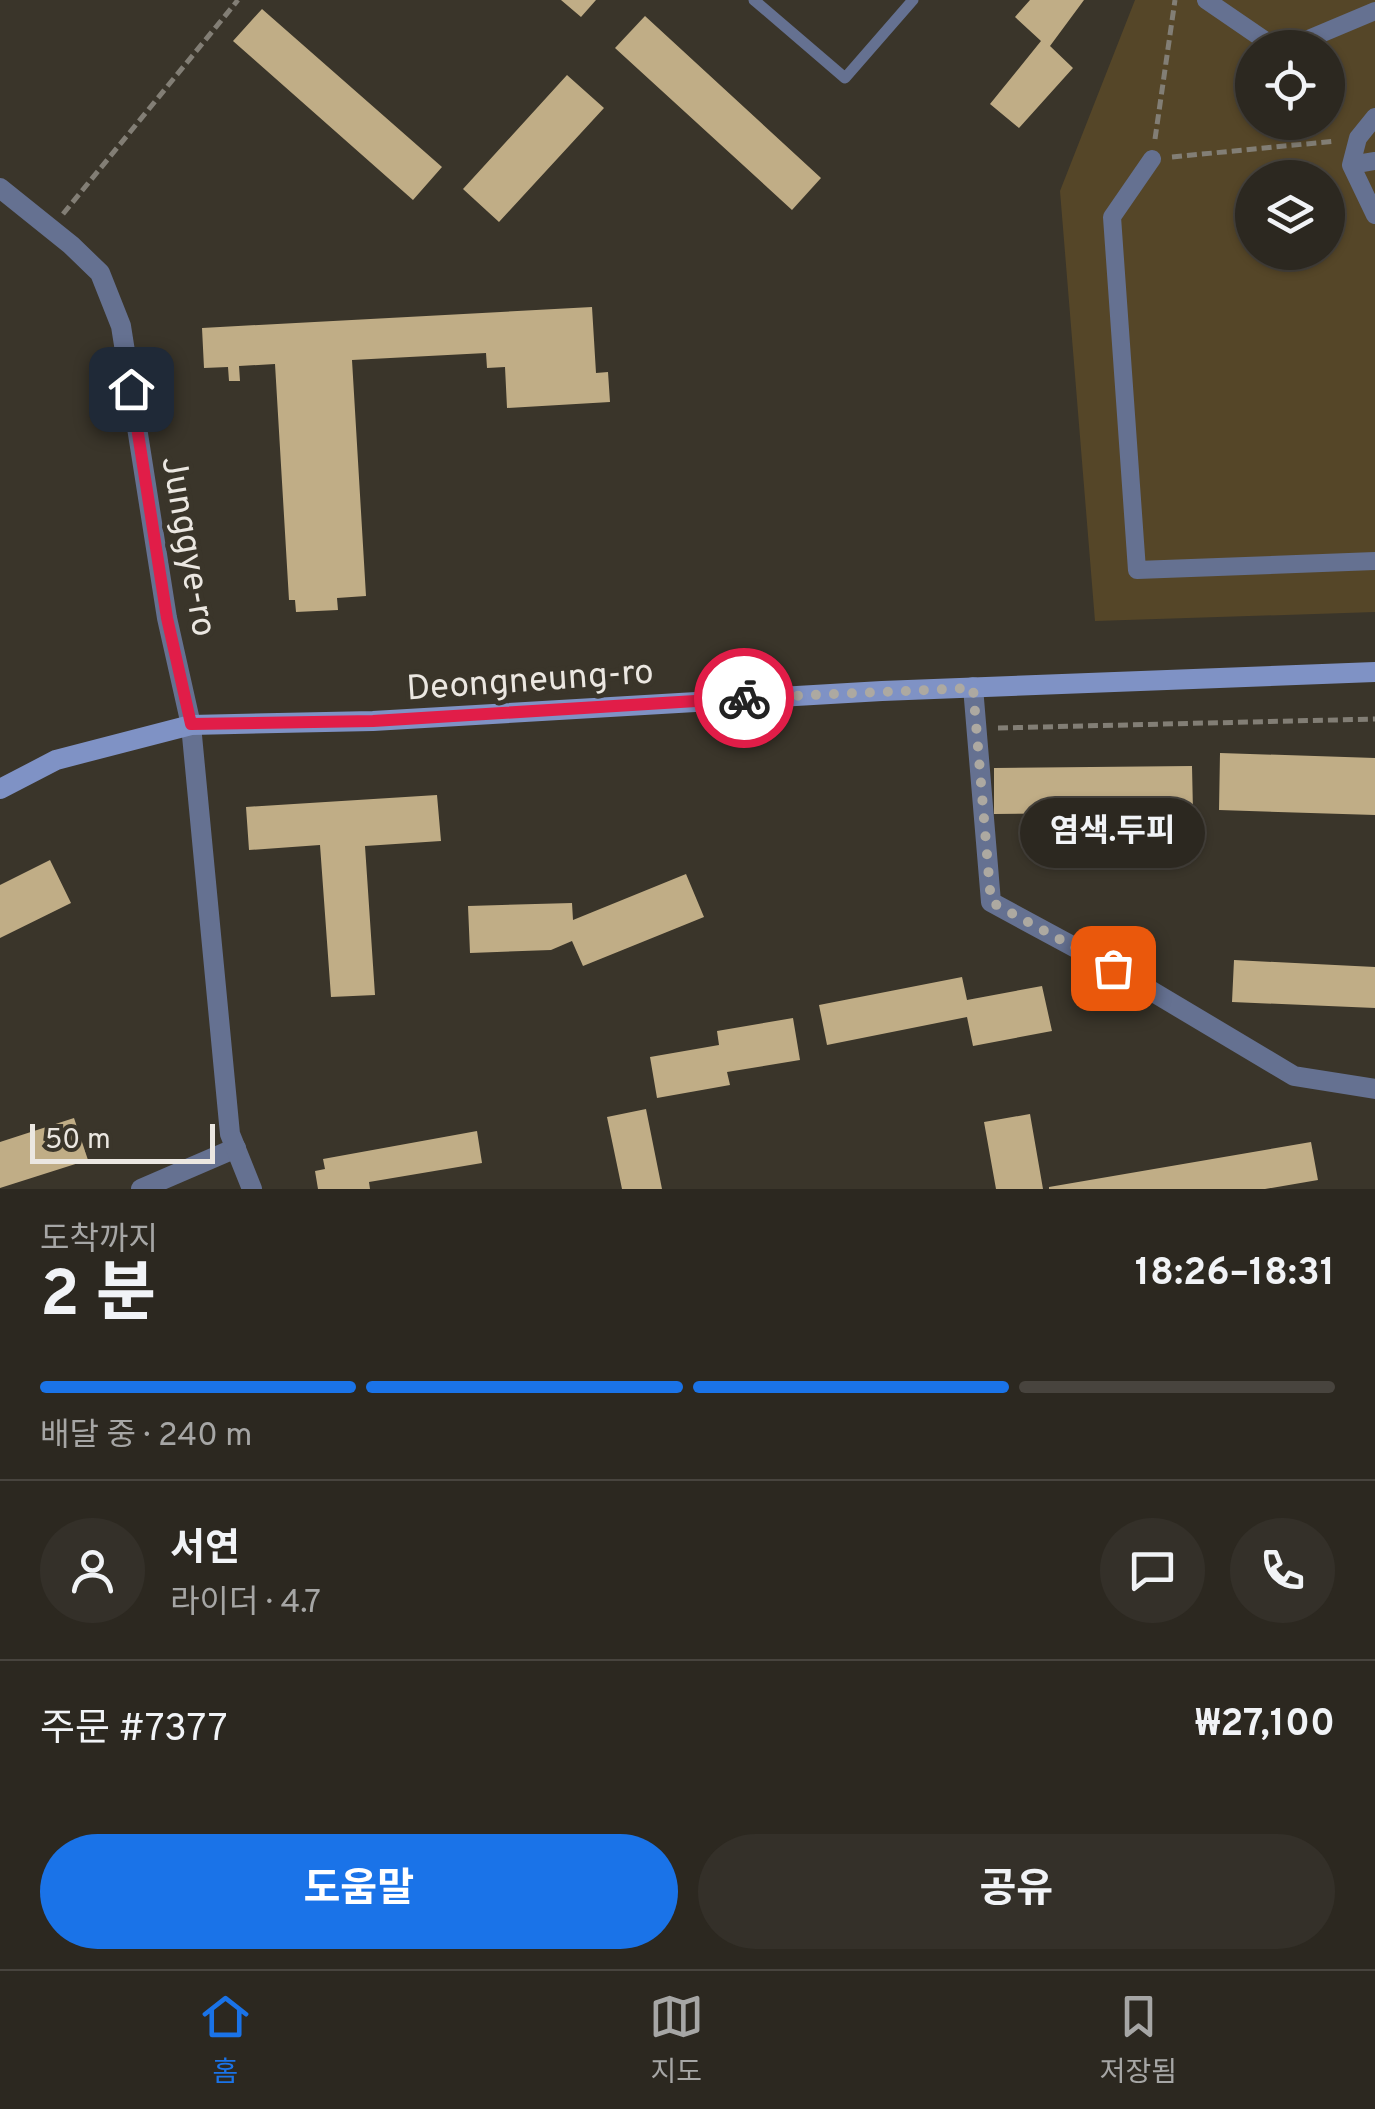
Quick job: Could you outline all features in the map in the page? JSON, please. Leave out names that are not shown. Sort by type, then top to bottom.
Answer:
[{"type":"main road","name":"Deongneung-ro","points":[[0,789],[56,760],[191,724],[373,721],[973,688],[1375,672]]},
{"type":"street","points":[[1206,0],[1250,30]]},
{"type":"street","points":[[1331,30],[1375,12]]},
{"type":"street","points":[[1375,117],[1358,138],[1350,165],[1375,215]]},
{"type":"street","points":[[1152,159],[1112,216],[1137,570],[1375,561]]},
{"type":"street","points":[[1350,165],[1375,161]]},
{"type":"street","name":"Junggye-ro","points":[[0,188],[72,245],[100,273],[121,326],[167,618],[191,724],[230,1134],[252,1189]]},
{"type":"street","points":[[973,688],[991,902],[1113,968],[1294,1076],[1375,1088]]},
{"type":"street","points":[[141,1189],[236,1148]]},
{"type":"lane","points":[[754,0],[845,78],[913,0]]},
{"type":"path","points":[[51,229],[238,0]]},
{"type":"path","points":[[1175,0],[1152,159],[1358,138]]},
{"type":"path","points":[[976,729],[1375,720]]},
{"type":"shaded area","points":[[1135,0],[1375,0],[1375,612],[1095,621],[1060,191]]},
{"type":"building","points":[[561,0],[596,0],[581,17]]},
{"type":"building","points":[[1030,0],[1084,0],[1050,46],[1073,68],[1019,128],[990,104],[1041,41],[1015,17]]},
{"type":"building","points":[[262,9],[442,167],[413,200],[233,41]]},
{"type":"building","points":[[645,16],[821,178],[792,210],[615,48]]},
{"type":"building","points":[[567,75],[604,108],[499,222],[463,189]]},
{"type":"building","points":[[592,307],[596,373],[608,372],[610,402],[507,408],[505,367],[487,368],[486,353],[352,360],[366,596],[337,598],[338,610],[296,612],[295,600],[289,600],[275,364],[239,366],[240,381],[229,381],[228,367],[204,368],[202,328]]},
{"type":"building","points":[[1220,753],[1375,758],[1375,815],[1219,810]]},
{"type":"building","points":[[1192,766],[1193,812],[994,814],[994,768]]},
{"type":"building","points":[[437,795],[441,841],[365,846],[375,995],[331,997],[320,845],[249,850],[246,807]]},
{"type":"building","points":[[50,860],[71,903],[0,938],[0,885]]},
{"type":"building","points":[[686,874],[704,917],[583,966],[572,941],[551,950],[470,953],[468,906],[572,903],[573,920]]},
{"type":"building","points":[[1234,960],[1375,967],[1375,1008],[1232,1002]]},
{"type":"building","points":[[962,977],[967,1000],[1042,986],[1052,1031],[973,1046],[967,1017],[827,1045],[819,1005]]},
{"type":"building","points":[[793,1018],[800,1060],[727,1072],[730,1085],[657,1098],[650,1057],[719,1045],[717,1031]]},
{"type":"building","points":[[646,1109],[662,1189],[622,1189],[607,1117]]},
{"type":"building","points":[[1030,1114],[1043,1189],[996,1189],[984,1122]]},
{"type":"building","points":[[74,1118],[88,1160],[0,1188],[0,1142]]},
{"type":"building","points":[[477,1131],[482,1163],[369,1182],[370,1189],[318,1189],[315,1171],[325,1169],[323,1159]]},
{"type":"building","points":[[1311,1142],[1318,1180],[1265,1189],[1049,1189],[1049,1187]]},
{"type":"way so far","points":[[744,698],[973,688],[991,902],[1113,968]]},
{"type":"place","name":"염색.두피","points":[[1113,968]]},
{"type":"route","points":[[131,389],[167,618],[191,724],[373,721],[744,698]]}]
